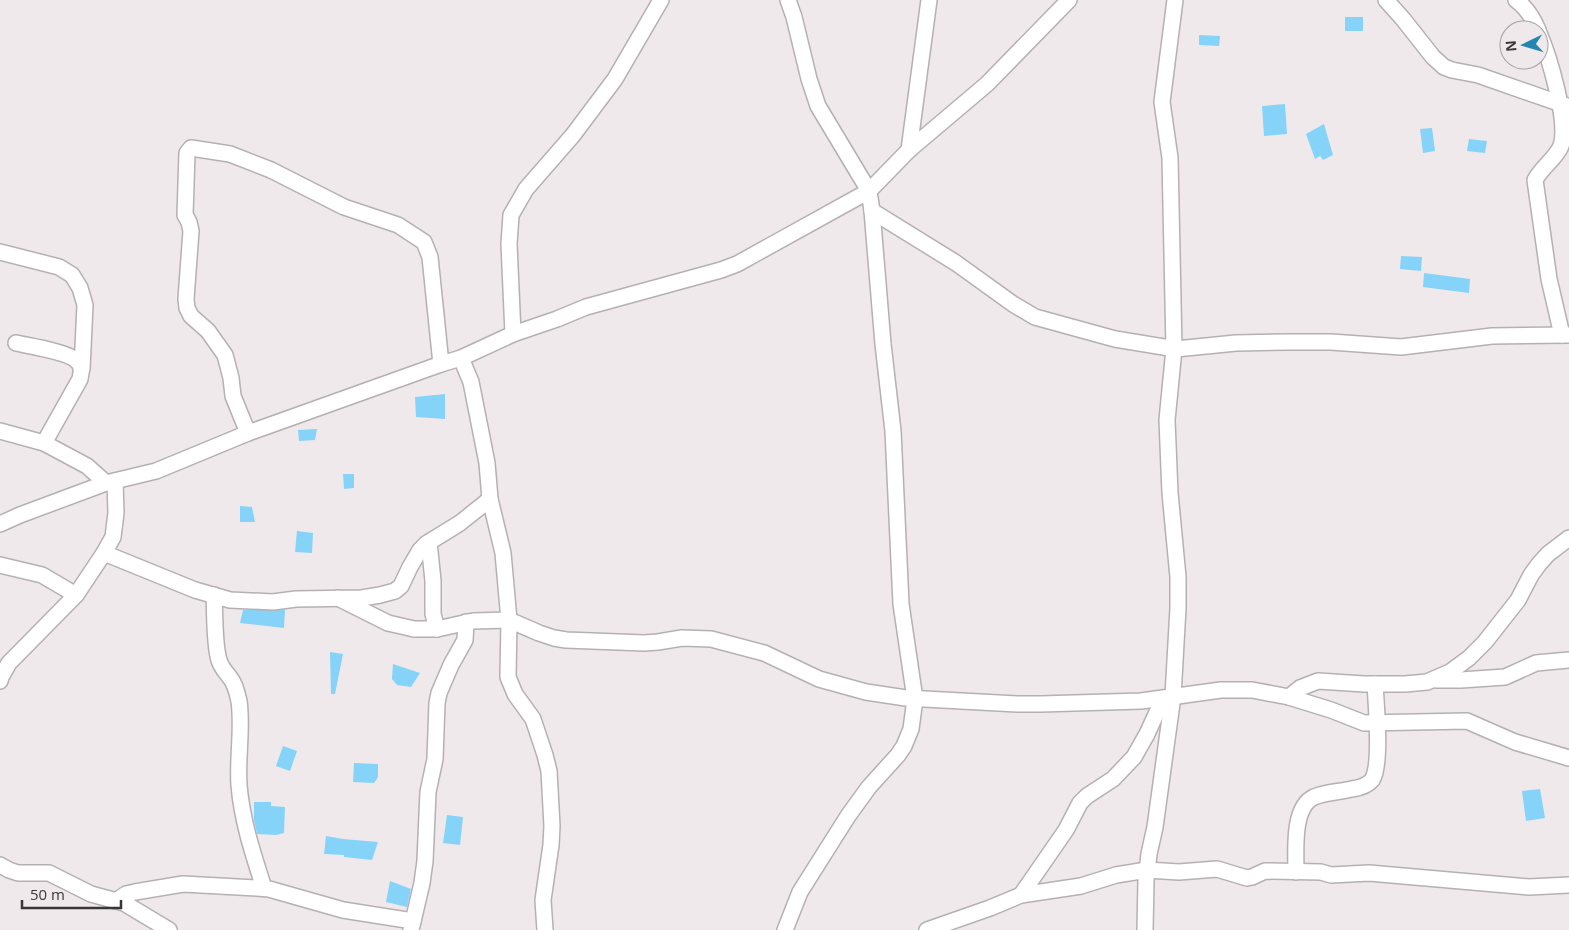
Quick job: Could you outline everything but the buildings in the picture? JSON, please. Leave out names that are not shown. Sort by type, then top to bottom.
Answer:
[{"type":"street","points":[[513,334],[509,244],[511,215],[526,189],[573,135],[615,79],[661,0]]},
{"type":"street","points":[[785,930],[800,892],[848,816],[869,787],[892,763],[901,750],[911,729],[915,699],[901,604],[893,431],[869,191],[818,106],[788,0]]},
{"type":"street","points":[[909,150],[929,0]]},
{"type":"street","points":[[0,524],[111,482],[156,471],[248,433],[461,358],[513,334],[586,307],[722,270],[737,264],[869,191],[909,150],[987,84],[1069,0]]},
{"type":"street","points":[[1145,930],[1147,870],[1155,827],[1178,608],[1178,577],[1170,493],[1167,420],[1174,348],[1170,158],[1162,102],[1175,0]]},
{"type":"street","points":[[1386,0],[1433,57],[1444,67],[1478,75],[1564,106]]},
{"type":"street","points":[[1516,0],[1523,5],[1533,20]]},
{"type":"street","points":[[872,211],[956,263],[1013,304],[1035,317],[1115,339],[1174,348],[1288,342],[1331,342],[1401,348],[1492,336],[1566,335],[1549,279],[1536,180],[1539,172],[1560,148],[1562,142],[1564,106],[1549,58]]},
{"type":"street","points":[[248,433],[232,396],[231,378],[225,355],[208,331],[191,316],[187,308],[190,230],[189,222],[185,215],[187,153],[191,148],[230,154],[271,170],[344,207],[398,225],[424,242],[430,257],[442,364]]},
{"type":"street","points":[[0,252],[59,267],[72,275],[80,288],[86,305],[80,379],[44,443]]},
{"type":"street","points":[[16,343],[77,360],[82,369]]},
{"type":"street","points":[[461,358],[472,389],[487,463],[490,498],[503,553],[509,620],[508,677],[515,694],[533,719],[549,770],[552,826],[543,900],[545,930]]},
{"type":"street","points":[[0,431],[44,443],[87,466],[111,482],[116,513],[113,537],[104,554],[76,594],[9,663],[0,681]]},
{"type":"street","points":[[104,554],[195,590],[230,600],[256,603],[296,599],[362,598],[396,591],[401,586],[420,550],[429,542],[460,523],[490,498]]},
{"type":"street","points":[[1289,697],[1300,688],[1318,681],[1405,684],[1427,682],[1450,672],[1469,658],[1485,642],[1518,600],[1538,564],[1569,538]]},
{"type":"street","points":[[429,542],[433,581],[433,614],[437,629]]},
{"type":"street","points":[[0,565],[42,574],[76,594]]},
{"type":"street","points":[[214,595],[218,656],[222,667],[232,680],[239,702],[241,728],[238,757],[242,810],[249,843],[264,888]]},
{"type":"street","points":[[338,598],[388,623],[414,629],[437,629],[466,622],[509,620],[539,633],[566,640],[644,643],[682,638],[711,639],[764,653],[819,678],[866,692],[895,697],[1017,704],[1122,702],[1168,698],[1222,690],[1252,690],[1289,697],[1331,710],[1364,724],[1467,721],[1515,742],[1569,758]]},
{"type":"street","points":[[116,900],[126,894],[183,884],[264,888],[343,910],[412,926],[425,862],[428,792],[435,759],[436,703],[451,665],[465,640],[466,622]]},
{"type":"street","points":[[1432,680],[1496,678],[1510,675],[1536,663],[1569,660]]},
{"type":"street","points":[[1296,872],[1298,822],[1302,808],[1307,801],[1319,796],[1360,787],[1368,784],[1373,778],[1376,769],[1377,740],[1375,684]]},
{"type":"street","points":[[1021,895],[1066,830],[1080,803],[1087,796],[1113,779],[1134,757],[1168,698]]},
{"type":"street","points":[[0,865],[18,872],[49,873],[91,894],[116,900],[131,907],[169,930]]},
{"type":"street","points":[[927,930],[1021,895],[1081,886],[1116,874],[1147,870],[1180,872],[1216,869],[1247,878],[1265,871],[1321,872],[1331,875],[1369,873],[1529,887],[1569,885]]}]
